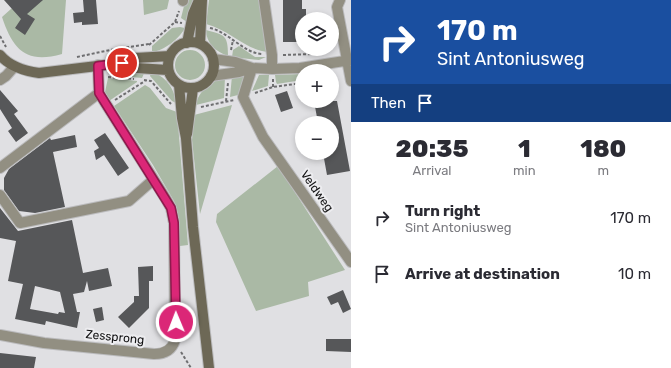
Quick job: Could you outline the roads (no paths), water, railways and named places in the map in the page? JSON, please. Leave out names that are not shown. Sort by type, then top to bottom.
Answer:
[{"type":"main road","points":[[187,43],[193,14],[199,0]]},
{"type":"main road","points":[[200,44],[202,0]]},
{"type":"main road","points":[[187,43],[200,44],[208,51],[212,59],[213,68],[211,76],[202,85],[193,88],[180,85],[172,79],[168,70],[170,56],[177,47],[187,43]]},
{"type":"main road","points":[[0,54],[14,67],[26,72],[39,73],[122,63],[134,58],[170,56]]},
{"type":"main road","points":[[122,63],[136,68],[168,70]]},
{"type":"main road","points":[[180,85],[193,227],[210,368]]},
{"type":"main road","points":[[186,138],[191,118],[193,88]]},
{"type":"street","points":[[264,0],[272,55],[272,69]]},
{"type":"street","points":[[340,0],[337,7],[349,61],[351,81]]},
{"type":"street","points":[[212,59],[235,62],[252,68],[272,69],[300,68],[349,61]]},
{"type":"street","points":[[0,195],[20,223],[129,201],[153,180],[99,93],[98,66]]},
{"type":"street","points":[[0,80],[14,67]]},
{"type":"street","points":[[211,76],[239,72],[252,68]]},
{"type":"street","name":"Veldweg","points":[[252,68],[243,97],[263,137],[351,262]]},
{"type":"street","points":[[0,168],[99,93]]},
{"type":"street","name":"Zessprong","points":[[0,335],[44,342],[154,354],[166,352],[173,346],[176,334],[174,223],[171,208],[153,180]]}]
